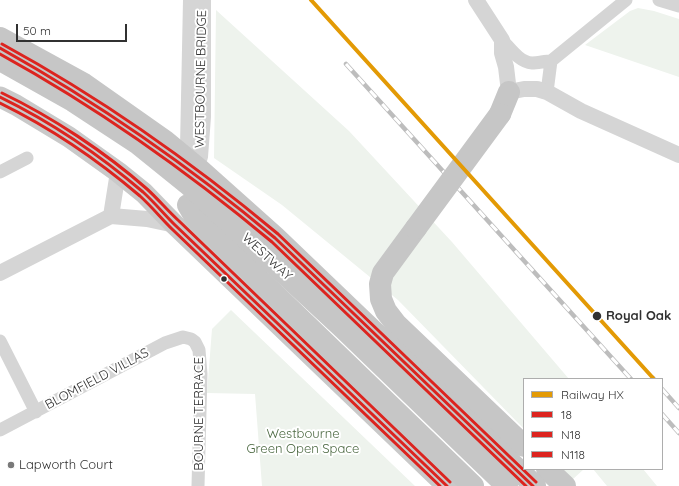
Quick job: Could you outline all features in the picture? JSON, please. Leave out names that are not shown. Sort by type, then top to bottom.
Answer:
[{"type":"highway","name":"WESTWAY","points":[[0,38],[84,84],[165,141],[200,170],[275,238],[535,486]]},
{"type":"highway","name":"WESTWAY","points":[[0,60],[73,102],[137,143],[189,185],[344,329],[507,486]]},
{"type":"highway","points":[[509,92],[500,114],[383,273],[380,284],[382,299],[386,311],[396,324],[523,445]]},
{"type":"highway","points":[[188,205],[195,217],[202,224],[474,486]]},
{"type":"highway","points":[[548,470],[565,486]]},
{"type":"main road","points":[[0,97],[16,105],[68,137],[118,172],[144,193],[175,225],[447,486]]},
{"type":"street","name":"WESTBOURNE BRIDGE","points":[[191,0],[196,114]]},
{"type":"street","name":"WESTBOURNE BRIDGE","points":[[194,152],[203,0]]},
{"type":"street","points":[[476,0],[502,40],[519,57],[532,63],[551,61],[626,0]]},
{"type":"street","points":[[660,0],[679,6]]},
{"type":"street","points":[[502,40],[502,53],[506,67],[509,92],[537,88],[581,111],[679,155]]},
{"type":"street","points":[[547,92],[551,61]]},
{"type":"street","points":[[0,172],[27,158]]},
{"type":"street","points":[[111,216],[118,172]]},
{"type":"street","points":[[0,273],[111,216],[147,219],[175,225]]},
{"type":"street","name":"BLOMFIELD VILLAS","points":[[0,430],[165,343],[183,338],[191,339],[195,342]]},
{"type":"street","points":[[0,341],[36,412]]},
{"type":"street","name":"BOURNE TERRACE","points":[[195,342],[199,350],[201,374],[198,486]]},
{"type":"green space","points":[[638,8],[654,11],[679,19],[679,77],[585,45],[630,11]]},
{"type":"green space","points":[[216,10],[349,131],[452,242],[568,378],[523,378],[523,428],[398,300],[282,205],[214,158]]},
{"type":"green space","name":"Westbourne Green Open Space","points":[[231,310],[415,486],[262,486],[255,394],[207,393],[212,329]]},
{"type":"green space","points":[[562,470],[583,470],[572,480]]},
{"type":"green space","points":[[594,470],[644,470],[657,486],[607,486]]},
{"type":"railway","points":[[346,64],[630,378]]},
{"type":"railway","points":[[663,390],[679,408]]},
{"type":"railway","points":[[663,415],[679,433]]},
{"type":"rail line","name":"HX","points":[[311,0],[653,378]]},
{"type":"transit line","name":"N118","points":[[2,44],[75,86],[145,132],[246,207],[278,234],[523,470]]},
{"type":"transit line","name":"18","points":[[0,48],[73,91],[142,136],[209,185],[275,238],[533,486]]},
{"type":"transit line","name":"N18","points":[[0,54],[72,96],[106,118],[174,165],[240,215],[272,242],[526,486]]},
{"type":"transit line","name":"N118","points":[[2,93],[21,102],[78,136],[131,175],[450,482]]},
{"type":"transit line","name":"18","points":[[0,97],[56,128],[127,178],[447,486]]},
{"type":"transit line","name":"N18","points":[[0,103],[55,133],[90,157],[140,196],[172,229],[440,486]]},
{"type":"transit line","name":"N118","points":[[524,470],[536,482]]},
{"type":"place","name":"Royal Oak","points":[[597,316]]},
{"type":"place","name":"Lapworth Court","points":[[11,465]]}]
